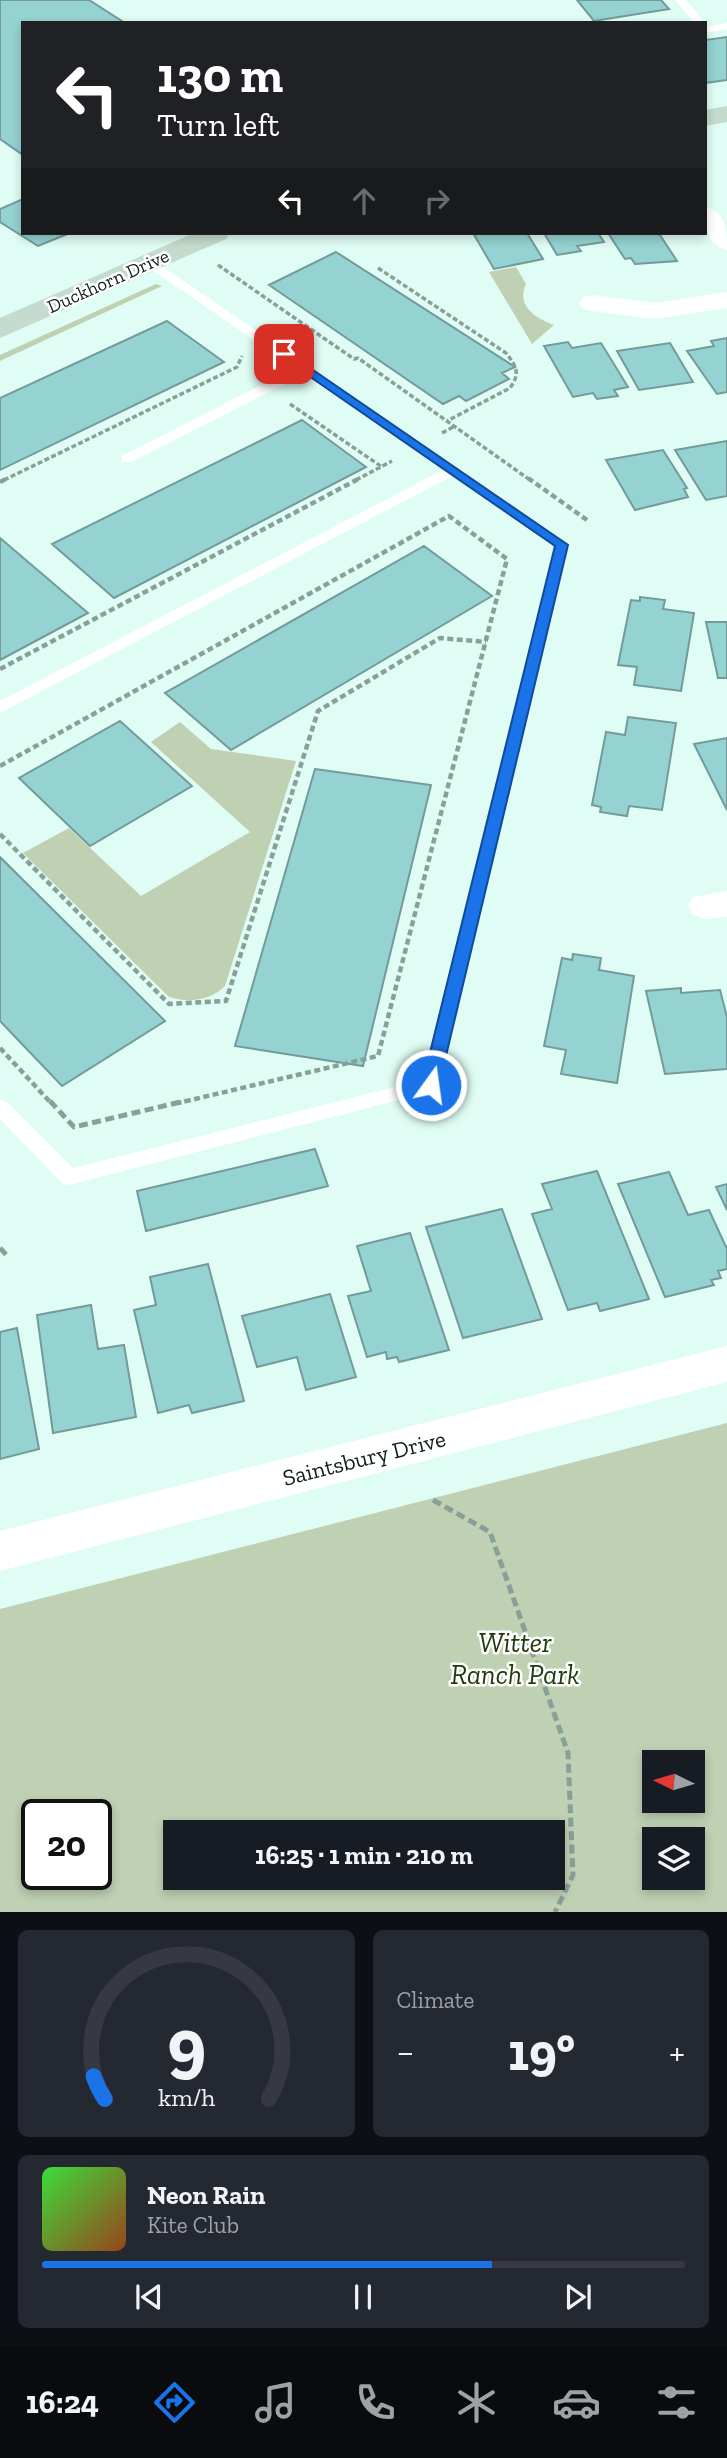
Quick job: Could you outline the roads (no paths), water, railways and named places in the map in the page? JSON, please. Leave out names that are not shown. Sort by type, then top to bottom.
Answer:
[{"type":"street","points":[[707,118],[727,114]]},
{"type":"street","points":[[707,217],[727,243]]},
{"type":"street","name":"Duckhorn Drive","points":[[3,325],[211,235]]},
{"type":"street","points":[[592,303],[656,311],[727,300]]},
{"type":"street","name":"Saintsbury Drive","points":[[0,1551],[727,1364]]},
{"type":"lane","points":[[680,0],[697,21]]},
{"type":"lane","points":[[707,30],[727,26]]},
{"type":"lane","points":[[0,1107],[69,1177],[431,1085],[562,545],[150,261]]},
{"type":"lane","points":[[127,459],[305,368]]},
{"type":"lane","points":[[0,708],[453,470]]},
{"type":"park label","name":"Witter Ranch Park","points":[[515,1658]]}]
